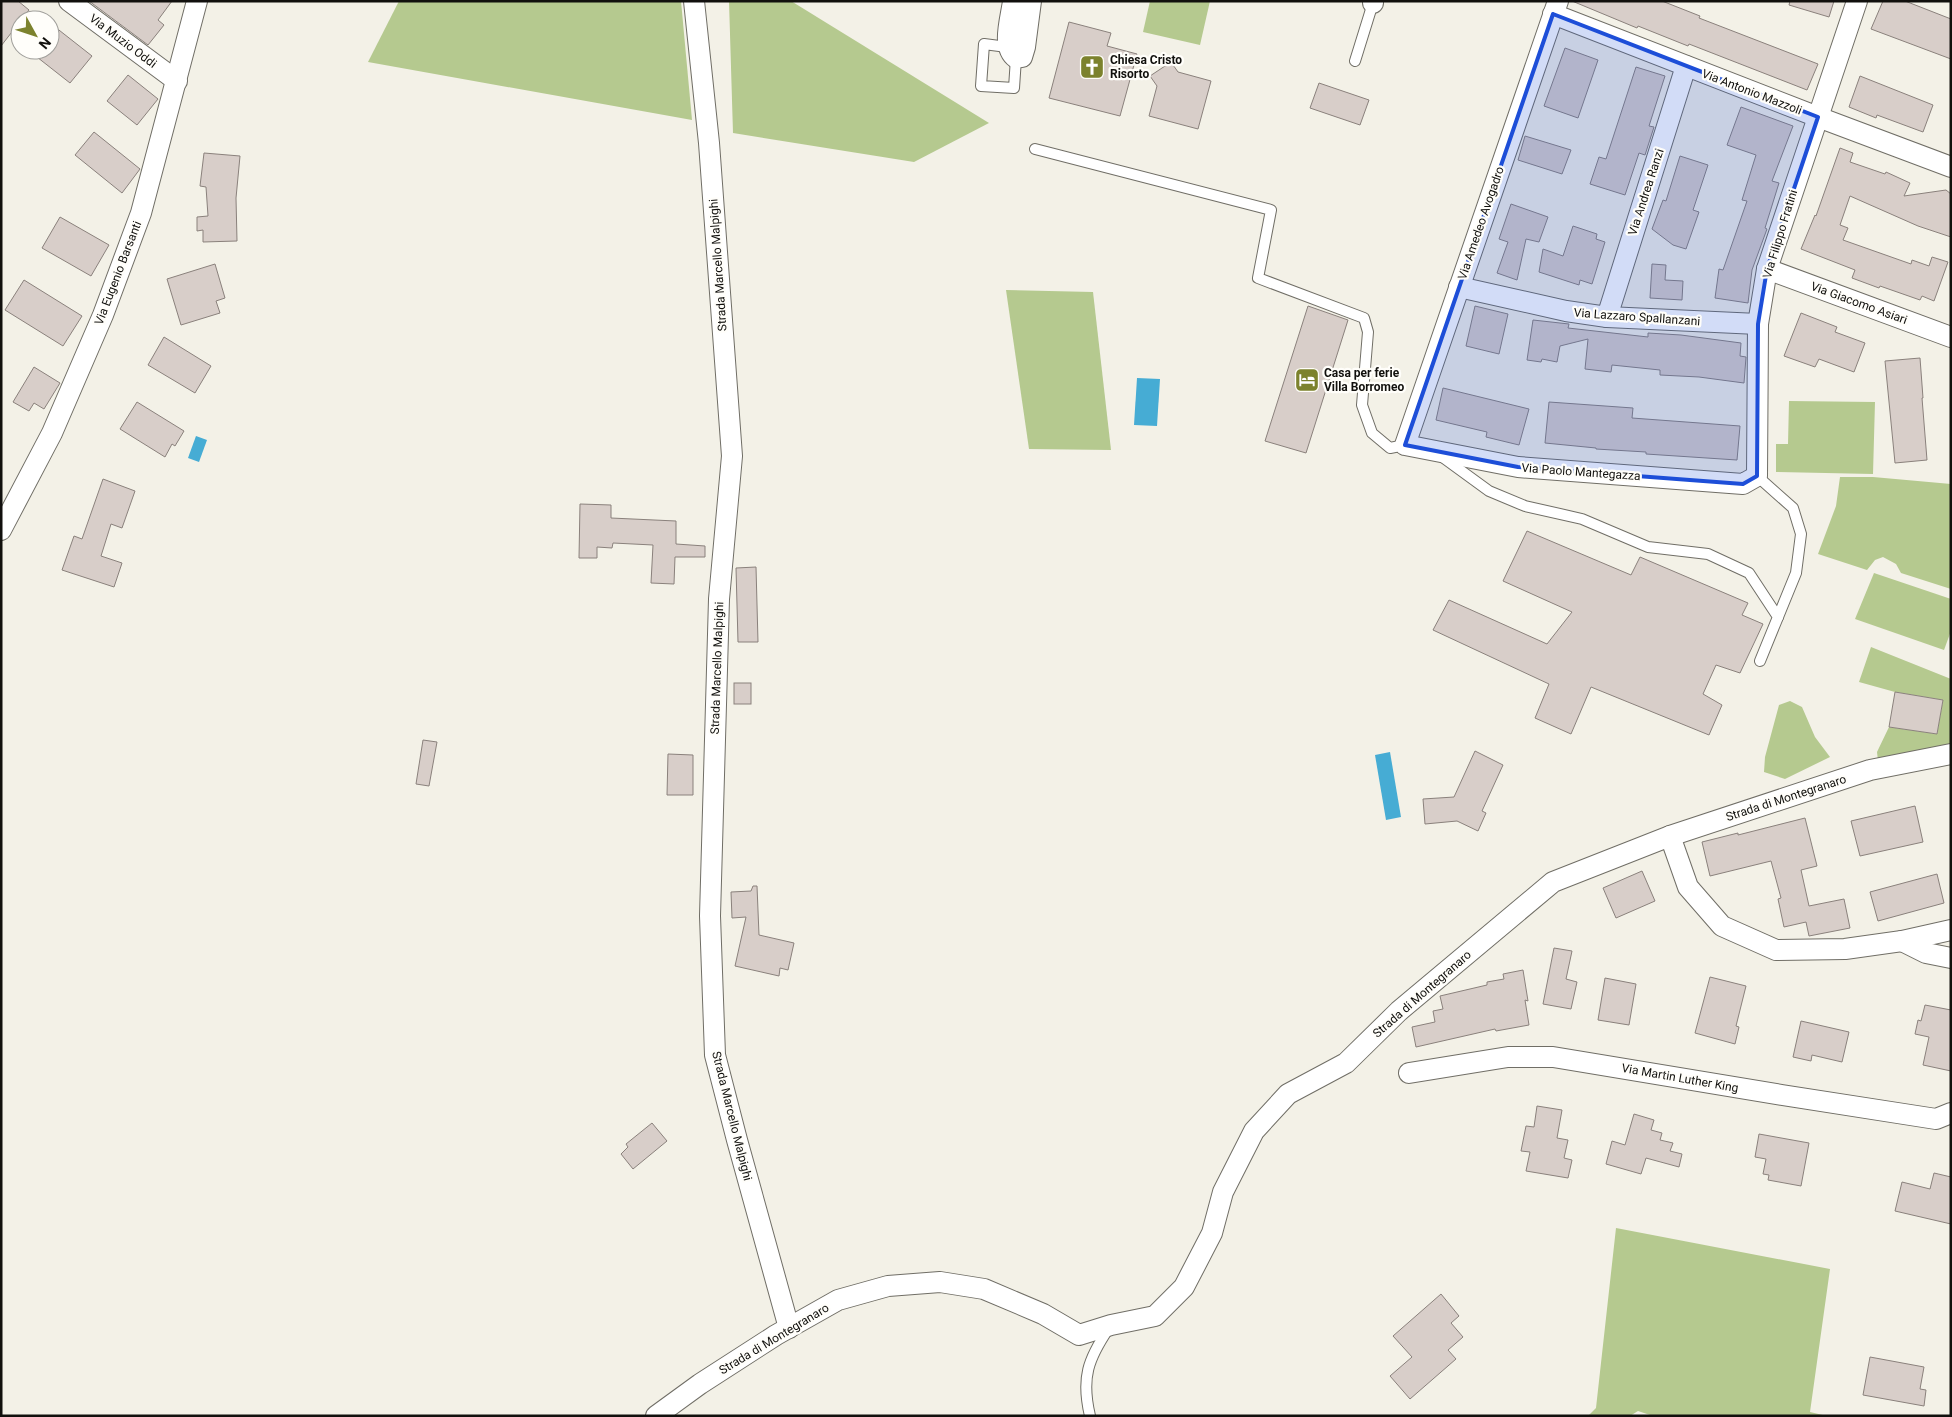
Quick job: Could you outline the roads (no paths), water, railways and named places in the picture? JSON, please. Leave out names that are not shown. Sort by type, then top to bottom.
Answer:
[{"type":"street","name":"Via Muzio Oddi","points":[[69,1],[177,82]]},
{"type":"street","name":"Via Eugenio Barsanti","points":[[1,530],[52,433],[103,315],[141,213],[198,1]]},
{"type":"street","name":"Strada Marcello Malpighi","points":[[694,1],[709,142],[732,456],[719,600],[710,916],[715,1055],[789,1328]]},
{"type":"street","points":[[1013,1],[1016,51]]},
{"type":"street","points":[[1016,51],[1031,1]]},
{"type":"street","name":"Via Filippo Fratini","points":[[1757,476],[1758,324],[1767,269],[1857,1]]},
{"type":"street","name":"Via Antonio Mazzoli","points":[[1555,7],[1686,66],[1951,167]]},
{"type":"street","name":"Via Amedeo Avogadro","points":[[1405,445],[1555,7]]},
{"type":"street","name":"Via Andrea Ranzi","points":[[1606,317],[1686,66]]},
{"type":"street","name":"Via Giacomo Asiari","points":[[1767,269],[1951,337]]},
{"type":"street","name":"Via Lazzaro Spallanzani","points":[[1459,287],[1566,311],[1606,317],[1758,324]]},
{"type":"street","name":"Via Paolo Mantegazza","points":[[1405,445],[1537,469],[1743,484],[1757,476]]},
{"type":"street","name":"Strada di Montegranaro","points":[[656,1416],[700,1384],[789,1328],[838,1300],[888,1286],[940,1282],[984,1289],[1043,1314],[1079,1335],[1111,1325],[1155,1316],[1184,1287],[1212,1233],[1223,1192],[1254,1130],[1288,1094],[1346,1062],[1399,1011],[1553,882],[1670,836],[1870,770],[1951,754]]},
{"type":"street","points":[[1670,836],[1688,887],[1722,926],[1776,950],[1845,949],[1902,941],[1951,930]]},
{"type":"street","points":[[1902,941],[1926,954],[1951,958]]},
{"type":"street","name":"Via Martin Luther King","points":[[1409,1073],[1508,1057],[1553,1057],[1936,1119],[1951,1113]]},
{"type":"lane","points":[[1355,61],[1373,2]]},
{"type":"lane","points":[[984,44],[1016,51],[1014,88],[981,86],[984,44]]},
{"type":"lane","points":[[1035,149],[1271,210],[1258,278],[1364,318],[1368,332],[1362,405],[1372,433],[1390,448],[1405,445]]},
{"type":"lane","points":[[1436,451],[1488,491],[1525,506],[1582,519],[1648,547],[1708,554],[1749,572],[1778,617]]},
{"type":"lane","points":[[1757,476],[1794,508],[1802,534],[1796,573],[1760,661]]},
{"type":"lane","points":[[1090,1416],[1086,1402],[1086,1373],[1095,1349],[1111,1325]]},
{"type":"water","points":[[1137,378],[1160,379],[1157,426],[1134,425]]},
{"type":"water","points":[[196,436],[207,440],[199,462],[188,458]]},
{"type":"water","points":[[1390,752],[1401,817],[1386,820],[1375,755]]},
{"type":"place","name":"Chiesa Cristo Risorto","points":[[1092,67]]},
{"type":"place","name":"Casa per ferie Villa Borromeo","points":[[1307,380]]}]
